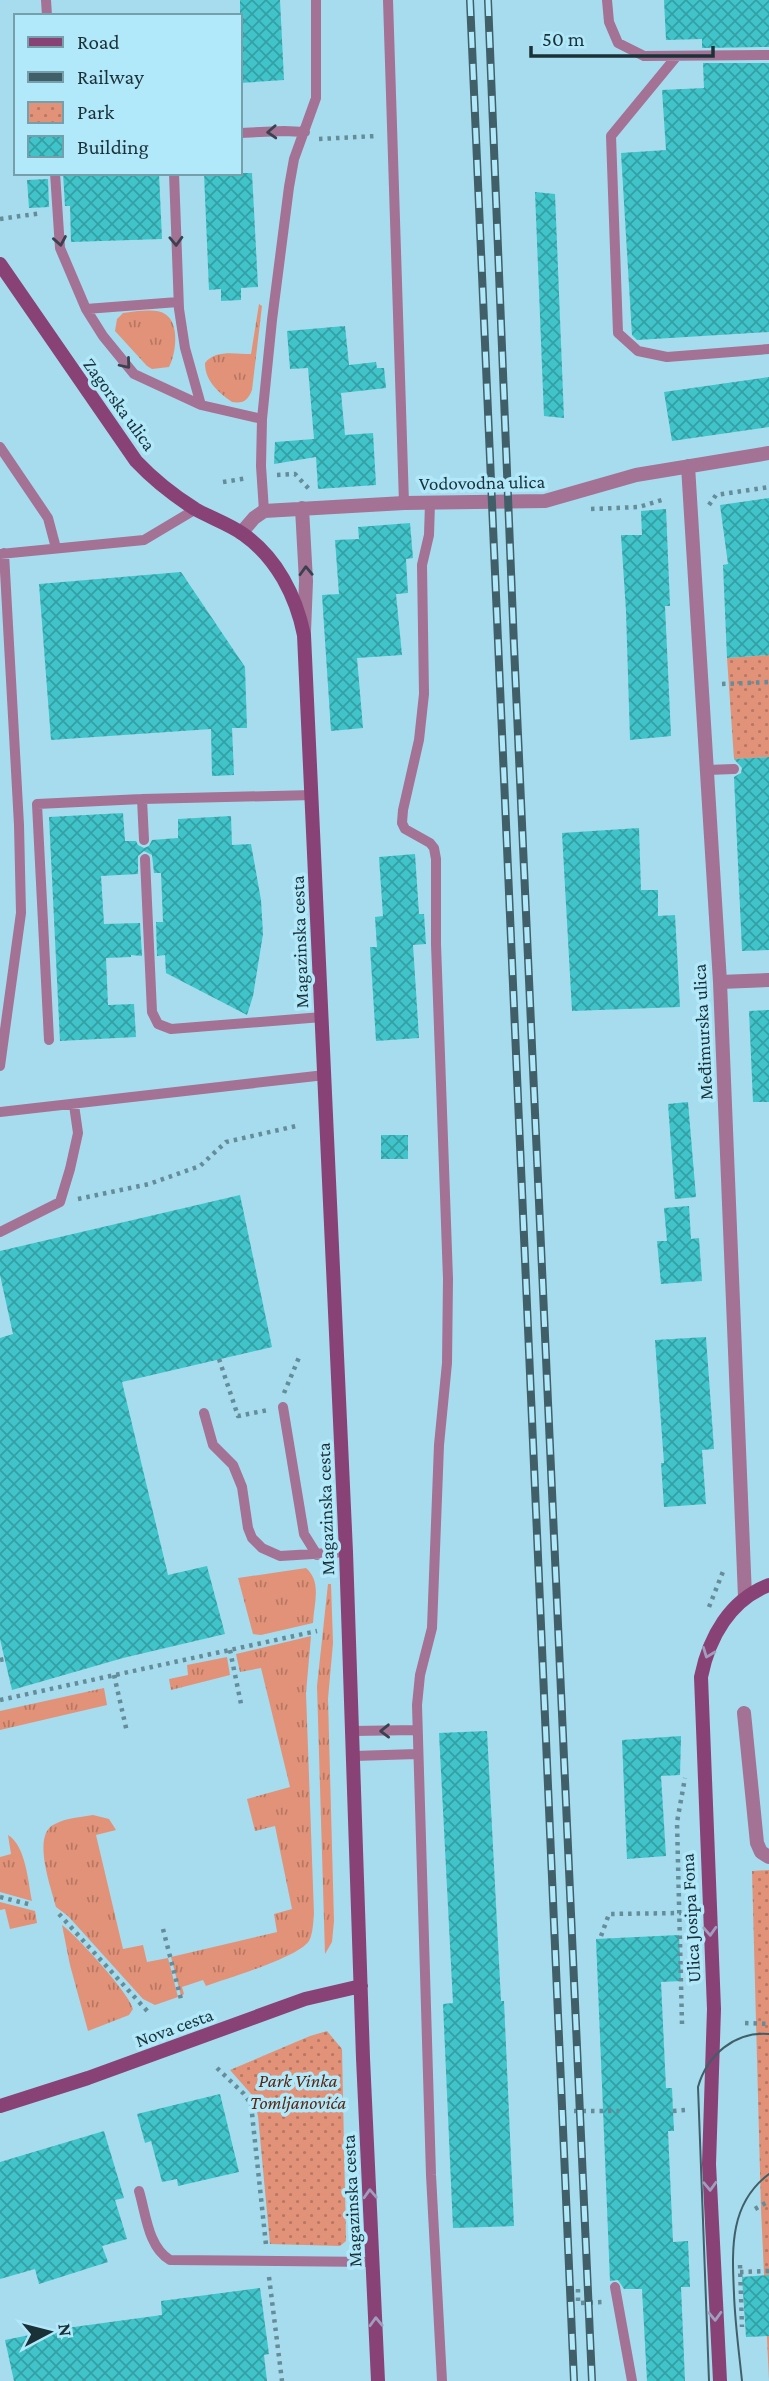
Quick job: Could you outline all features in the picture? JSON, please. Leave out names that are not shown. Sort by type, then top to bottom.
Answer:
[{"type":"street","name":"Zagorska ulica","points":[[0,264],[136,461],[164,488],[241,533]]},
{"type":"street","name":"Vodovodna ulica","points":[[264,511],[404,503],[554,500],[616,480],[769,453]]},
{"type":"street","name":"Međimurska ulica","points":[[688,466],[720,982],[745,1597]]},
{"type":"street","name":"Magazinska cesta","points":[[302,508],[306,581],[304,635],[346,1552],[378,2381]]},
{"type":"street","points":[[241,533],[264,511]]},
{"type":"street","name":"Magazinska cesta","points":[[241,533],[269,558],[285,581],[295,601],[304,635]]},
{"type":"street","points":[[720,982],[769,980]]},
{"type":"street","points":[[745,1597],[769,1585]]},
{"type":"street","name":"Ulica Josipa Fona","points":[[720,2381],[709,2164],[714,2008],[701,1677],[707,1652],[719,1626],[745,1597]]},
{"type":"street","points":[[744,1713],[757,1843],[761,1852],[769,1857]]},
{"type":"street","name":"Nova cesta","points":[[0,2106],[88,2078],[305,1999],[361,1986]]},
{"type":"lane","points":[[264,511],[262,419],[285,204],[294,159],[316,97],[316,0]]},
{"type":"lane","points":[[388,0],[404,503]]},
{"type":"lane","points":[[607,0],[609,22],[618,43],[644,57],[769,55]]},
{"type":"lane","points":[[676,57],[611,136],[618,333],[638,351],[667,357],[769,349]]},
{"type":"lane","points":[[242,134],[305,132]]},
{"type":"lane","points":[[55,175],[60,248],[86,309],[103,336],[134,374],[201,405],[262,419]]},
{"type":"lane","points":[[174,175],[178,302],[185,348],[201,405]]},
{"type":"lane","points":[[86,309],[178,302]]},
{"type":"lane","points":[[0,447],[48,518],[55,548]]},
{"type":"lane","points":[[430,503],[429,534],[422,565],[424,694],[419,740],[402,823],[405,829],[435,848],[448,1279],[447,1363],[439,1445],[432,1628],[420,1675],[417,1730],[431,2175],[442,2381]]},
{"type":"lane","points":[[0,1066],[20,913],[19,825],[2,554],[144,540],[196,509]]},
{"type":"lane","points":[[707,770],[734,768]]},
{"type":"lane","points":[[49,1040],[37,804],[313,795]]},
{"type":"lane","points":[[142,799],[144,840]]},
{"type":"lane","points":[[145,859],[152,1012],[158,1024],[171,1029],[322,1017]]},
{"type":"lane","points":[[0,1112],[325,1075]]},
{"type":"lane","points":[[0,1232],[60,1202],[78,1133],[74,1104]]},
{"type":"lane","points":[[282,1403],[304,1534],[317,1555]]},
{"type":"lane","points":[[204,1413],[213,1445],[233,1465],[242,1487],[252,1538],[272,1554],[317,1555],[346,1552]]},
{"type":"lane","points":[[353,1731],[417,1730]]},
{"type":"lane","points":[[354,1756],[417,1754]]},
{"type":"lane","points":[[139,2191],[154,2243],[162,2255],[170,2260],[373,2262]]},
{"type":"lane","points":[[615,2287],[632,2381]]},
{"type":"path","points":[[340,138],[393,135]]},
{"type":"path","points":[[0,219],[57,212]]},
{"type":"path","points":[[223,482],[234,480]]},
{"type":"path","points":[[709,516],[709,503],[716,495],[769,487]]},
{"type":"path","points":[[579,510],[639,507],[662,500]]},
{"type":"path","points":[[722,684],[769,682]]},
{"type":"path","points":[[60,1202],[149,1184],[200,1166],[226,1142],[296,1126]]},
{"type":"path","points":[[282,1403],[300,1355]]},
{"type":"path","points":[[219,1359],[238,1416],[250,1414]]},
{"type":"path","points":[[0,1700],[317,1631]]},
{"type":"path","points":[[230,1650],[241,1704]]},
{"type":"path","points":[[114,1675],[127,1732]]},
{"type":"path","points":[[0,1897],[32,1905]]},
{"type":"path","points":[[601,1936],[608,1914],[681,1913]]},
{"type":"path","points":[[60,1914],[149,2013]]},
{"type":"path","points":[[163,1930],[182,2003]]},
{"type":"path","points":[[745,2023],[769,2024]]},
{"type":"path","points":[[217,2068],[251,2104],[266,2249]]},
{"type":"path","points":[[673,2111],[685,2110]]},
{"type":"path","points":[[574,2111],[619,2111]]},
{"type":"path","points":[[755,2209],[769,2201]]},
{"type":"path","points":[[740,2265],[742,2327]]},
{"type":"path","points":[[740,2272],[769,2271]]},
{"type":"path","points":[[268,2273],[282,2381]]},
{"type":"path","points":[[578,2289],[578,2303],[596,2300],[619,2301]]},
{"type":"green space","points":[[259,304],[262,306],[252,390],[245,401],[232,402],[210,381],[205,363],[220,354],[251,354]]},
{"type":"green space","points":[[159,311],[170,318],[175,339],[169,367],[152,369],[147,366],[115,331],[117,319],[123,313]]},
{"type":"green space","points":[[769,655],[769,757],[734,759],[727,658]]},
{"type":"green space","points":[[306,1568],[316,1586],[313,1623],[261,1635],[253,1634],[238,1578]]},
{"type":"green space","points":[[328,1584],[331,1584],[333,1643],[328,1699],[334,1921],[332,1942],[325,1954],[317,1686]]},
{"type":"green space","points":[[311,1636],[306,1693],[314,1914],[309,1941],[291,1954],[261,1967],[206,1986],[203,1980],[182,1987],[184,1994],[181,1996],[171,1957],[277,1932],[274,1914],[292,1909],[275,1826],[255,1831],[247,1799],[290,1787],[261,1668],[240,1672],[236,1654]]},
{"type":"green space","points":[[227,1657],[230,1675],[171,1690],[169,1679],[188,1675],[187,1665]]},
{"type":"green space","points":[[104,1688],[107,1705],[0,1730],[0,1711]]},
{"type":"green space","points":[[93,1815],[109,1819],[116,1830],[96,1835],[123,1949],[143,1945],[147,1962],[168,1958],[178,1997],[155,2005],[143,1999],[68,1916],[56,1907],[47,1875],[44,1838],[55,1824]]},
{"type":"green space","points":[[8,1835],[19,1847],[32,1901],[0,1892],[0,1857],[11,1854]]},
{"type":"green space","points":[[769,1870],[769,2381],[761,2209],[752,1871]]},
{"type":"green space","points":[[0,1902],[35,1911],[37,1923],[10,1929],[5,1909],[0,1910]]},
{"type":"green space","points":[[62,1925],[90,1952],[123,1991],[133,2009],[129,2015],[88,2031]]},
{"type":"green space","name":"Park Vinka Tomljanovića","points":[[327,2031],[342,2049],[346,2241],[340,2246],[270,2244],[258,2116],[252,2095],[230,2070]]},
{"type":"building","points":[[240,0],[280,0],[284,80],[242,83]]},
{"type":"building","points":[[664,0],[769,0],[769,47],[702,48],[702,39],[666,40]]},
{"type":"building","points":[[703,63],[769,63],[769,332],[637,340],[632,335],[621,153],[666,150],[662,90],[704,88]]},
{"type":"building","points":[[252,173],[258,287],[241,288],[241,300],[221,301],[221,289],[209,290],[204,175]]},
{"type":"building","points":[[63,175],[159,175],[162,239],[71,242],[70,206],[65,206]]},
{"type":"building","points":[[48,179],[49,207],[29,208],[27,180]]},
{"type":"building","points":[[535,192],[555,194],[564,418],[544,416]]},
{"type":"building","points":[[345,326],[349,365],[376,362],[377,368],[384,368],[386,388],[341,393],[345,435],[373,433],[376,485],[318,489],[316,457],[274,464],[275,442],[314,439],[308,368],[290,369],[287,331]]},
{"type":"building","points":[[769,377],[769,427],[672,441],[664,392]]},
{"type":"building","points":[[769,498],[769,655],[727,658],[723,565],[728,564],[720,505]]},
{"type":"building","points":[[666,509],[670,606],[665,606],[671,736],[630,740],[621,535],[642,535],[641,511]]},
{"type":"building","points":[[410,523],[413,558],[406,559],[408,593],[396,594],[402,655],[357,658],[363,728],[331,731],[322,595],[339,594],[335,540],[359,539],[358,527]]},
{"type":"building","points":[[181,572],[245,667],[247,728],[232,728],[234,775],[212,776],[211,729],[51,740],[39,584]]},
{"type":"building","points":[[769,757],[769,950],[742,951],[734,777],[741,773],[742,768],[734,759]]},
{"type":"building","points":[[123,813],[125,841],[136,841],[144,848],[149,846],[152,840],[178,838],[178,819],[231,816],[232,845],[251,844],[261,900],[263,934],[253,996],[247,1015],[166,973],[165,955],[157,956],[156,922],[163,922],[161,873],[154,873],[152,855],[144,851],[138,856],[138,874],[101,876],[104,924],[140,923],[142,956],[106,958],[108,1005],[134,1004],[136,1037],[60,1041],[49,817]]},
{"type":"building","points":[[639,828],[641,890],[658,890],[658,916],[675,915],[680,1007],[572,1011],[562,833]]},
{"type":"building","points":[[415,854],[419,914],[424,914],[426,944],[413,945],[419,1038],[376,1041],[370,947],[377,947],[375,917],[383,916],[379,857]]},
{"type":"building","points":[[769,1010],[769,1102],[753,1102],[749,1011]]},
{"type":"building","points":[[688,1102],[696,1197],[675,1199],[668,1104]]},
{"type":"building","points":[[381,1135],[408,1135],[408,1159],[381,1159]]},
{"type":"building","points":[[240,1195],[272,1347],[122,1382],[168,1575],[207,1566],[225,1634],[123,1658],[12,1690],[0,1639],[0,1338],[13,1334],[0,1275],[0,1251]]},
{"type":"building","points":[[689,1206],[691,1239],[699,1238],[702,1281],[661,1284],[657,1241],[667,1241],[664,1208]]},
{"type":"building","points":[[706,1337],[714,1449],[702,1450],[706,1504],[664,1507],[661,1463],[664,1463],[655,1340]]},
{"type":"building","points":[[487,1731],[501,2001],[504,2001],[514,2226],[453,2228],[443,2004],[453,2003],[439,1733]]},
{"type":"building","points":[[681,1736],[680,1775],[661,1776],[666,1856],[627,1859],[622,1740]]},
{"type":"building","points":[[679,1935],[681,1981],[661,1982],[666,2088],[672,2088],[674,2131],[668,2131],[673,2242],[688,2241],[690,2287],[681,2287],[685,2381],[647,2381],[642,2289],[624,2289],[618,2280],[610,2281],[596,1939]]},
{"type":"building","points":[[220,2094],[239,2172],[178,2186],[177,2179],[162,2182],[151,2141],[145,2143],[137,2114]]},
{"type":"building","points":[[104,2131],[124,2198],[115,2200],[127,2239],[102,2246],[108,2262],[39,2284],[35,2269],[0,2279],[0,2162]]},
{"type":"building","points":[[769,2275],[769,2336],[746,2337],[742,2277]]},
{"type":"building","points":[[260,2288],[269,2354],[264,2355],[267,2381],[14,2381],[5,2340],[59,2329],[162,2315],[161,2301]]},
{"type":"tram line","points":[[709,2381],[698,2087],[708,2065],[724,2047],[745,2037],[769,2034]]},
{"type":"tram line","points":[[742,2381],[733,2260],[736,2228],[746,2199],[769,2174]]},
{"type":"railway","points":[[470,0],[574,2381]]},
{"type":"railway","points":[[488,0],[514,646],[592,2381]]}]
